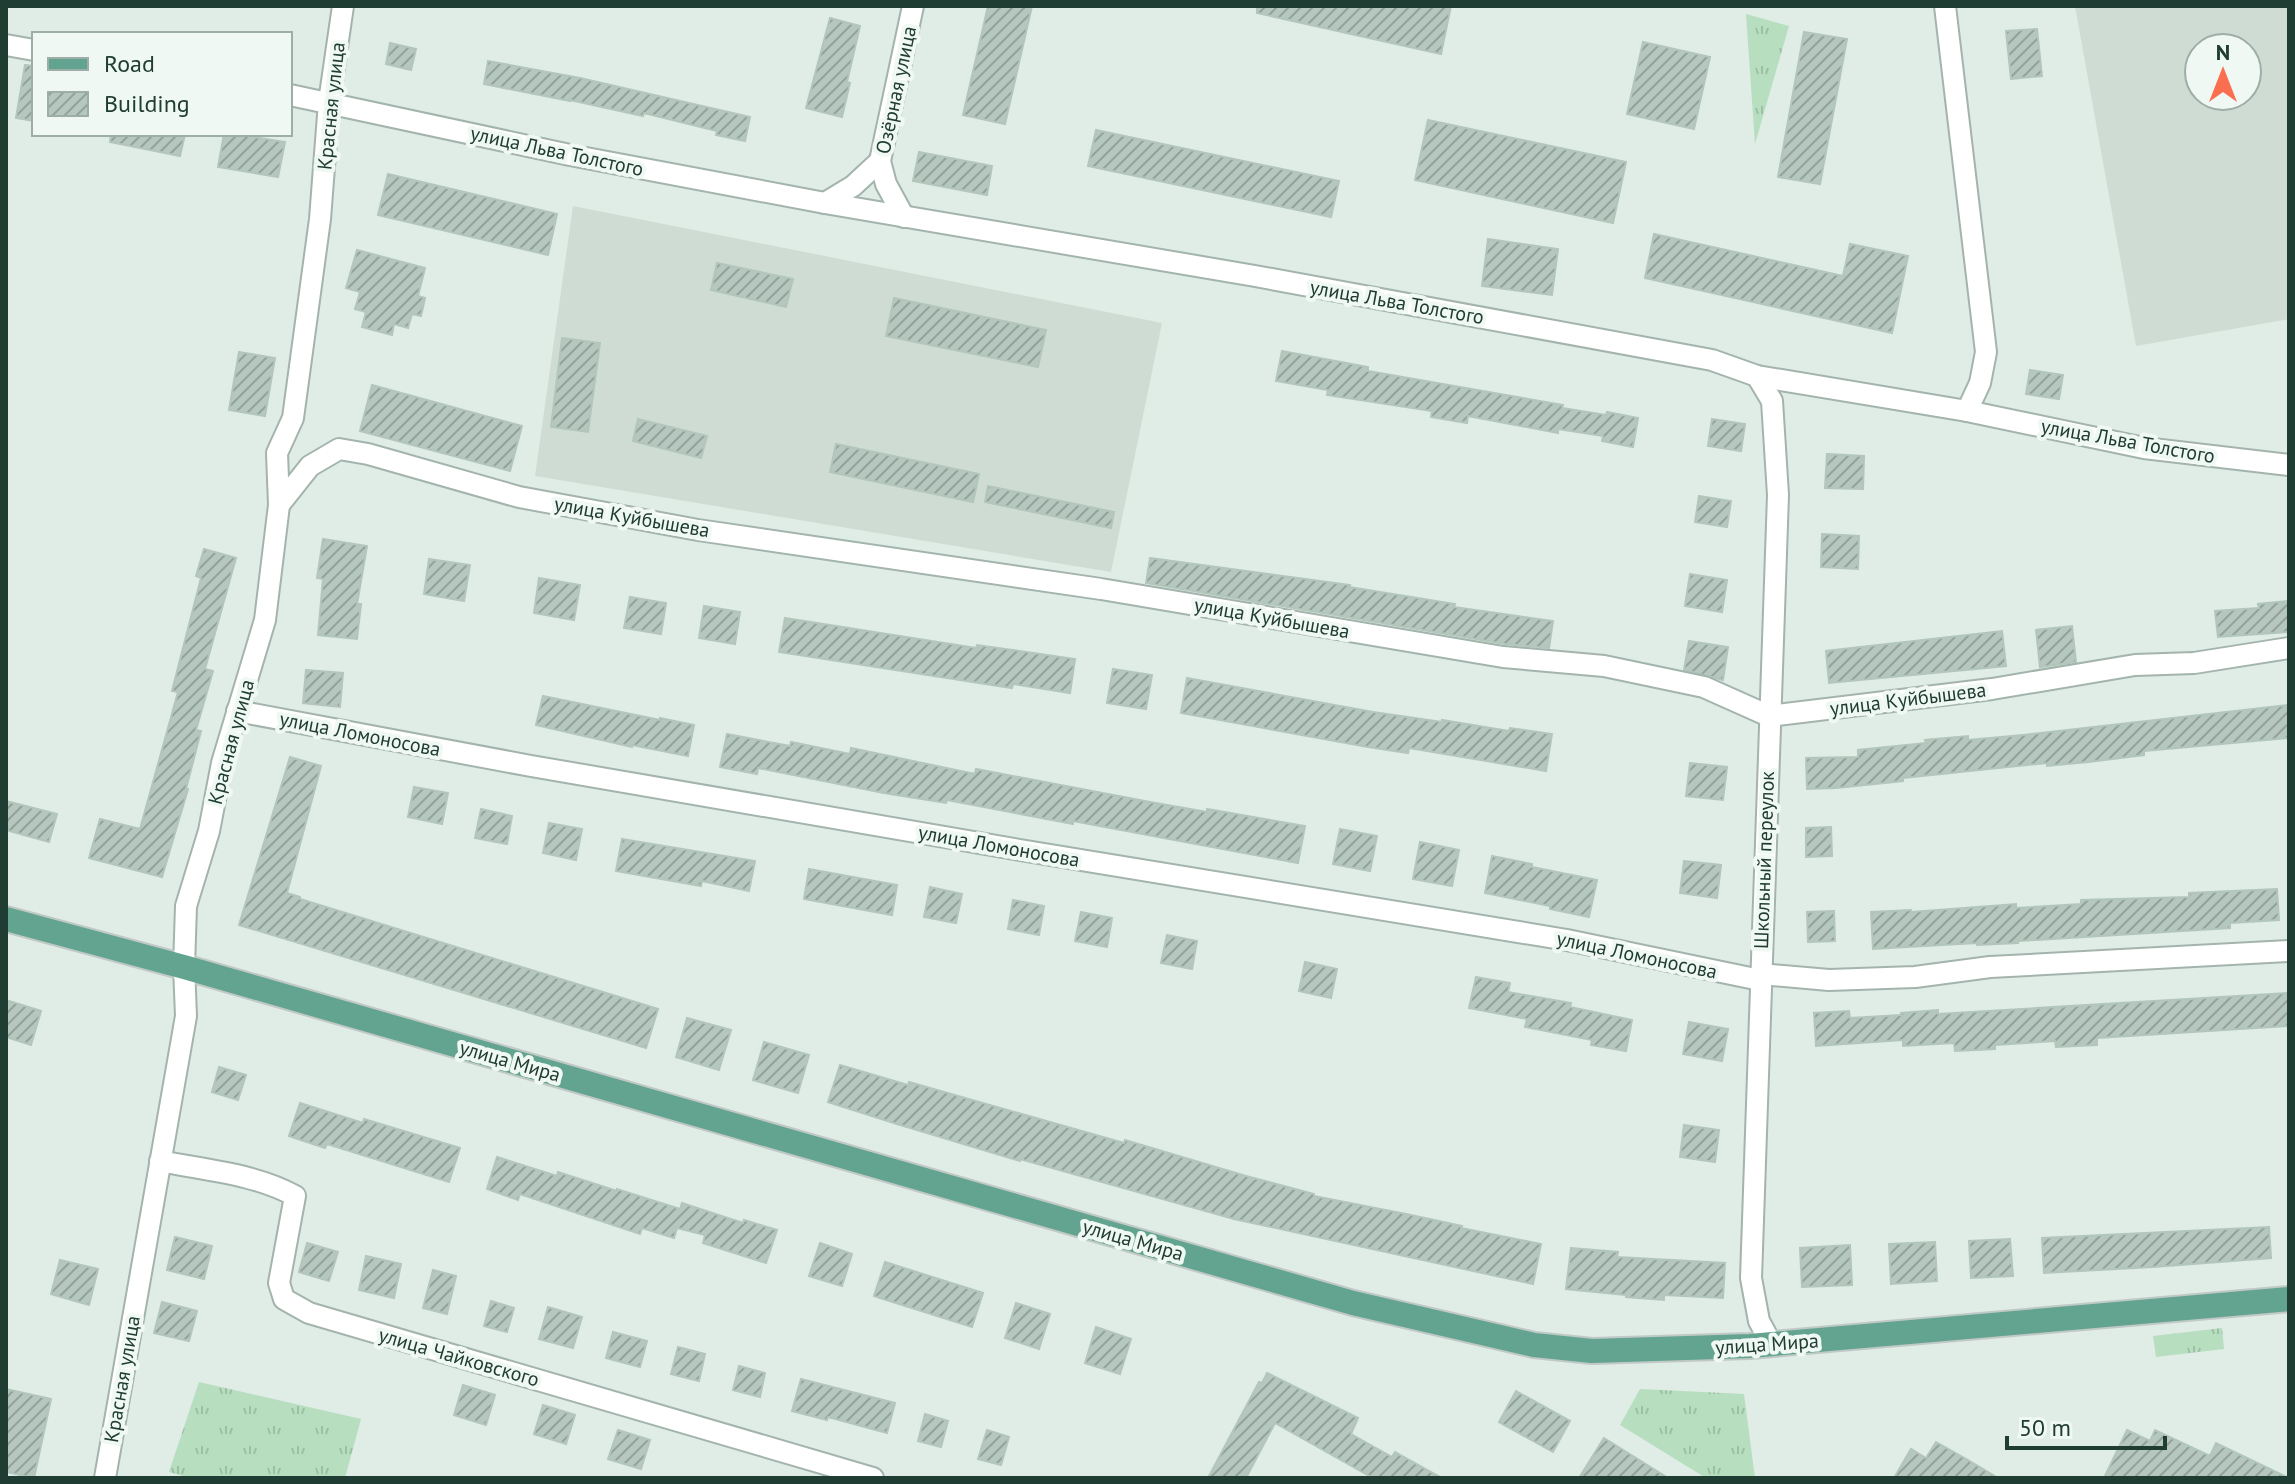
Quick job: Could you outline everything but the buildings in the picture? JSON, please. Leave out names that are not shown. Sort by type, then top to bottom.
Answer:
[{"type":"main road","name":"улица Мира","points":[[6,919],[184,967],[1353,1303],[1534,1345],[1592,1351],[1772,1345],[2289,1299]]},
{"type":"street","name":"Красная улица","points":[[105,1478],[186,1016],[186,906],[209,831],[222,763],[265,620],[279,505],[277,453],[293,418],[320,219],[329,102],[343,6]]},
{"type":"street","name":"Озёрная улица","points":[[904,217],[886,184],[880,161],[913,6]]},
{"type":"street","points":[[1945,6],[1986,352],[1980,383],[1967,411]]},
{"type":"street","points":[[6,45],[32,50]]},
{"type":"street","name":"улица Льва Толстого","points":[[292,95],[570,155],[1697,357],[1757,376],[1967,411],[2144,448],[2289,465]]},
{"type":"street","points":[[825,203],[853,186],[880,161]]},
{"type":"street","name":"Школьный переулок","points":[[1757,376],[1772,401],[1778,495],[1751,1278],[1759,1321],[1772,1345]]},
{"type":"street","name":"улица Куйбышева","points":[[279,505],[310,466],[339,449],[519,497],[698,530],[1101,589],[1503,657],[1604,666],[1704,687],[1769,716],[1992,689],[2135,665],[2194,663],[2289,648]]},
{"type":"street","name":"улица Ломоносова","points":[[237,711],[531,766],[1567,940],[1760,977],[1829,980],[1915,977],[1990,967],[2289,951]]},
{"type":"street","name":"улица Чайковского","points":[[160,1161],[245,1178],[295,1196],[279,1283],[284,1299],[309,1313],[873,1478]]},
{"type":"shaded area","points":[[2075,6],[2289,6],[2289,319],[2136,346]]},
{"type":"shaded area","points":[[573,206],[1162,323],[1111,572],[535,476]]},
{"type":"green space","points":[[1746,14],[1789,26],[1755,144]]},
{"type":"green space","points":[[2222,1328],[2224,1349],[2156,1357],[2153,1336]]},
{"type":"green space","points":[[199,1382],[361,1419],[345,1478],[190,1478],[169,1472]]},
{"type":"green space","points":[[1640,1389],[1744,1394],[1755,1478],[1706,1478],[1620,1425]]}]
